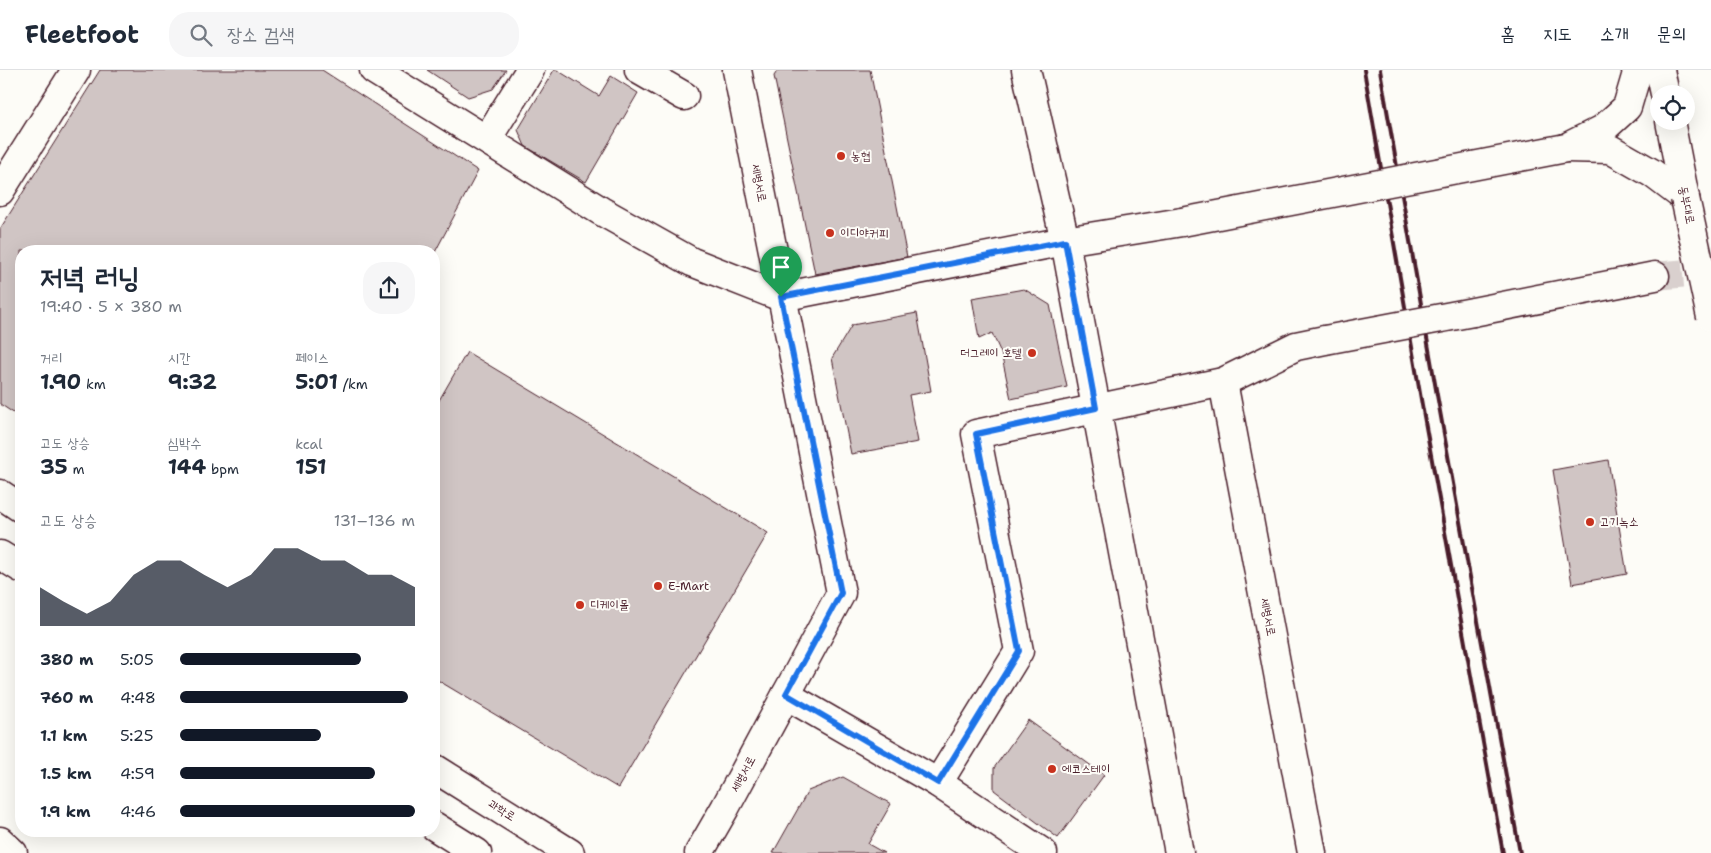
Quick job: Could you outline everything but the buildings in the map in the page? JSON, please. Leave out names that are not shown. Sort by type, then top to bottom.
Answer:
[{"type":"street","points":[[0,191],[76,70]]},
{"type":"street","points":[[374,70],[601,211],[692,262],[781,297],[1065,241],[1182,222],[1566,148],[1610,149],[1652,173],[1685,198]]},
{"type":"street","points":[[487,139],[530,70]]},
{"type":"street","points":[[639,70],[684,96]]},
{"type":"street","name":"세병서로","points":[[699,853],[841,593],[737,70]]},
{"type":"street","points":[[1026,70],[1065,241],[1179,853]]},
{"type":"street","points":[[1566,148],[1602,129],[1628,108],[1637,73],[1636,70]]},
{"type":"street","points":[[1660,70],[1663,85]]},
{"type":"street","name":"동부대로","points":[[1672,130],[1711,317]]},
{"type":"street","points":[[938,783],[1019,651],[976,434],[1223,382],[1296,346],[1655,276]]},
{"type":"street","name":"세병서로","points":[[1223,382],[1312,853]]},
{"type":"street","points":[[0,494],[15,504]]},
{"type":"street","points":[[0,555],[15,564]]},
{"type":"street","points":[[786,694],[938,783],[1043,853]]},
{"type":"street","name":"과학로","points":[[440,772],[570,853]]},
{"type":"street","points":[[440,830],[477,853]]},
{"type":"street","points":[[0,842],[13,853]]},
{"type":"tunnel","points":[[1655,276],[1711,271]]},
{"type":"railway","points":[[1364,70],[1503,853]]},
{"type":"railway","points":[[1380,70],[1520,853]]},
{"type":"place","name":"농협","points":[[841,156]]},
{"type":"place","name":"이디야커피","points":[[830,233]]},
{"type":"place","name":"더그레이 호텔","points":[[1032,353]]},
{"type":"place","name":"고기녹소","points":[[1590,522]]},
{"type":"place","name":"E-Mart","points":[[658,586]]},
{"type":"place","name":"디케이몰","points":[[580,605]]},
{"type":"place","name":"에코스테이","points":[[1052,769]]},
{"type":"route","points":[[1065,241],[1096,408],[976,434],[1019,651],[938,783],[786,694],[841,593],[781,297],[1065,241]]}]
